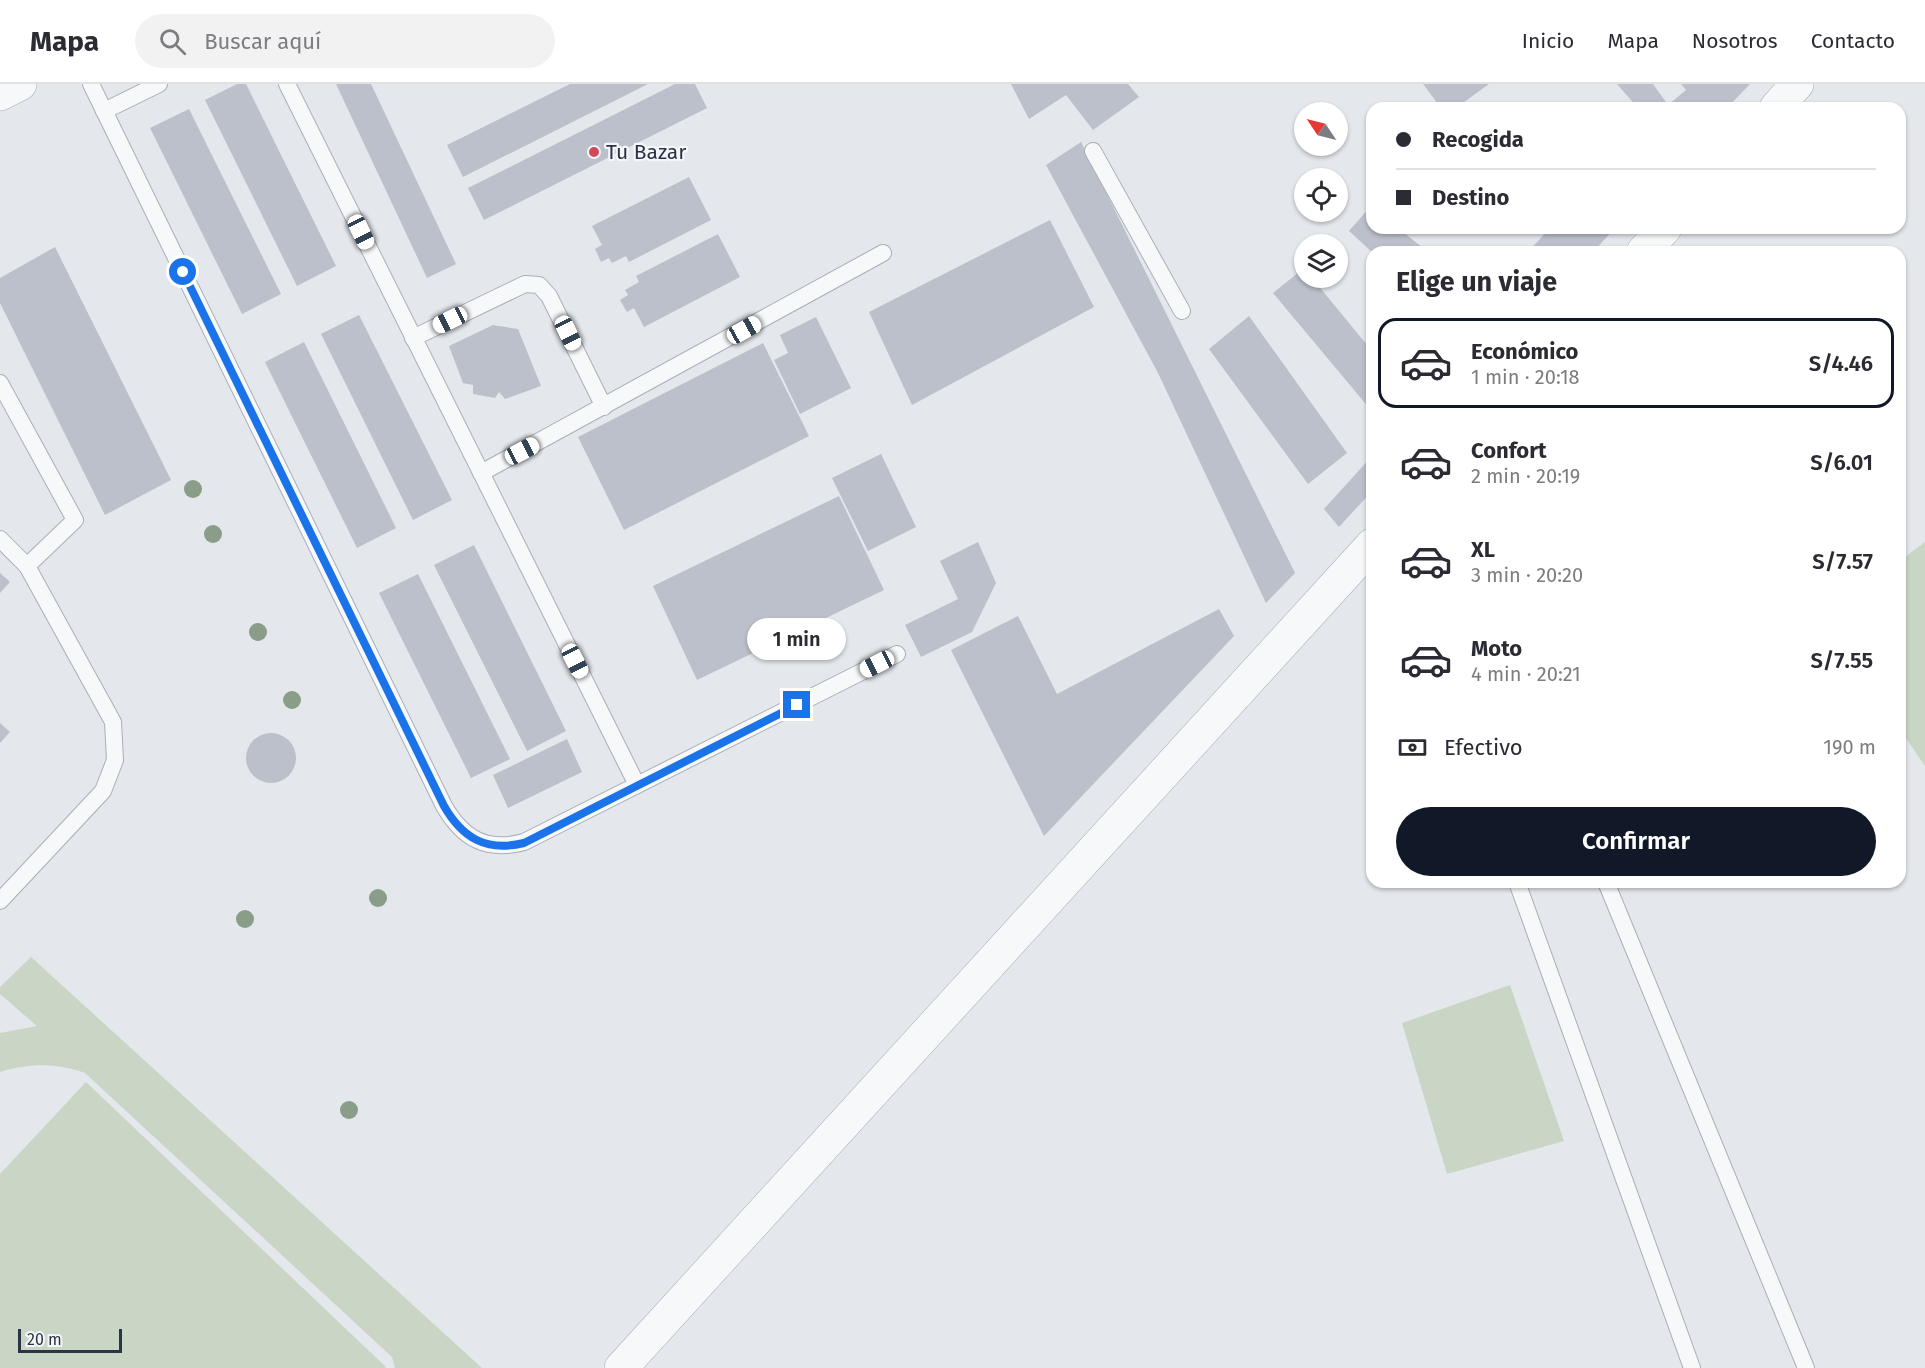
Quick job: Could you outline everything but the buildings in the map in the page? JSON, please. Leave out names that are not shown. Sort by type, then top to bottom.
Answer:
[{"type":"street","points":[[0,94],[20,84]]},
{"type":"street","points":[[1781,102],[1797,84]]},
{"type":"street","points":[[1648,246],[1660,234]]},
{"type":"street","points":[[621,1368],[1366,552]]},
{"type":"lane","points":[[91,84],[452,820],[464,833],[493,846],[524,843],[897,654]]},
{"type":"lane","points":[[104,111],[159,84]]},
{"type":"lane","points":[[287,84],[637,785]]},
{"type":"lane","points":[[1093,151],[1182,311]]},
{"type":"lane","points":[[481,473],[883,253]]},
{"type":"lane","points":[[413,339],[525,284],[539,285],[549,296],[604,407]]},
{"type":"lane","points":[[0,383],[75,520],[27,566]]},
{"type":"lane","points":[[0,539],[27,566],[113,722],[115,760],[103,791],[0,901]]},
{"type":"lane","points":[[1518,888],[1692,1368]]},
{"type":"lane","points":[[1608,888],[1806,1368]]},
{"type":"green space","points":[[1925,542],[1925,766],[1906,738],[1906,556]]},
{"type":"green space","points":[[31,957],[482,1368],[395,1368],[392,1357],[85,1073],[43,1065],[0,1072],[0,1033],[37,1026],[0,994],[0,987]]},
{"type":"green space","points":[[1510,985],[1564,1141],[1447,1174],[1402,1023]]},
{"type":"green space","points":[[86,1082],[386,1367],[0,1368],[0,1174]]},
{"type":"place","name":"Tu Bazar","points":[[594,152]]},
{"type":"route","points":[[183,272],[444,806],[452,820],[464,833],[493,846],[524,843],[797,705]]}]
